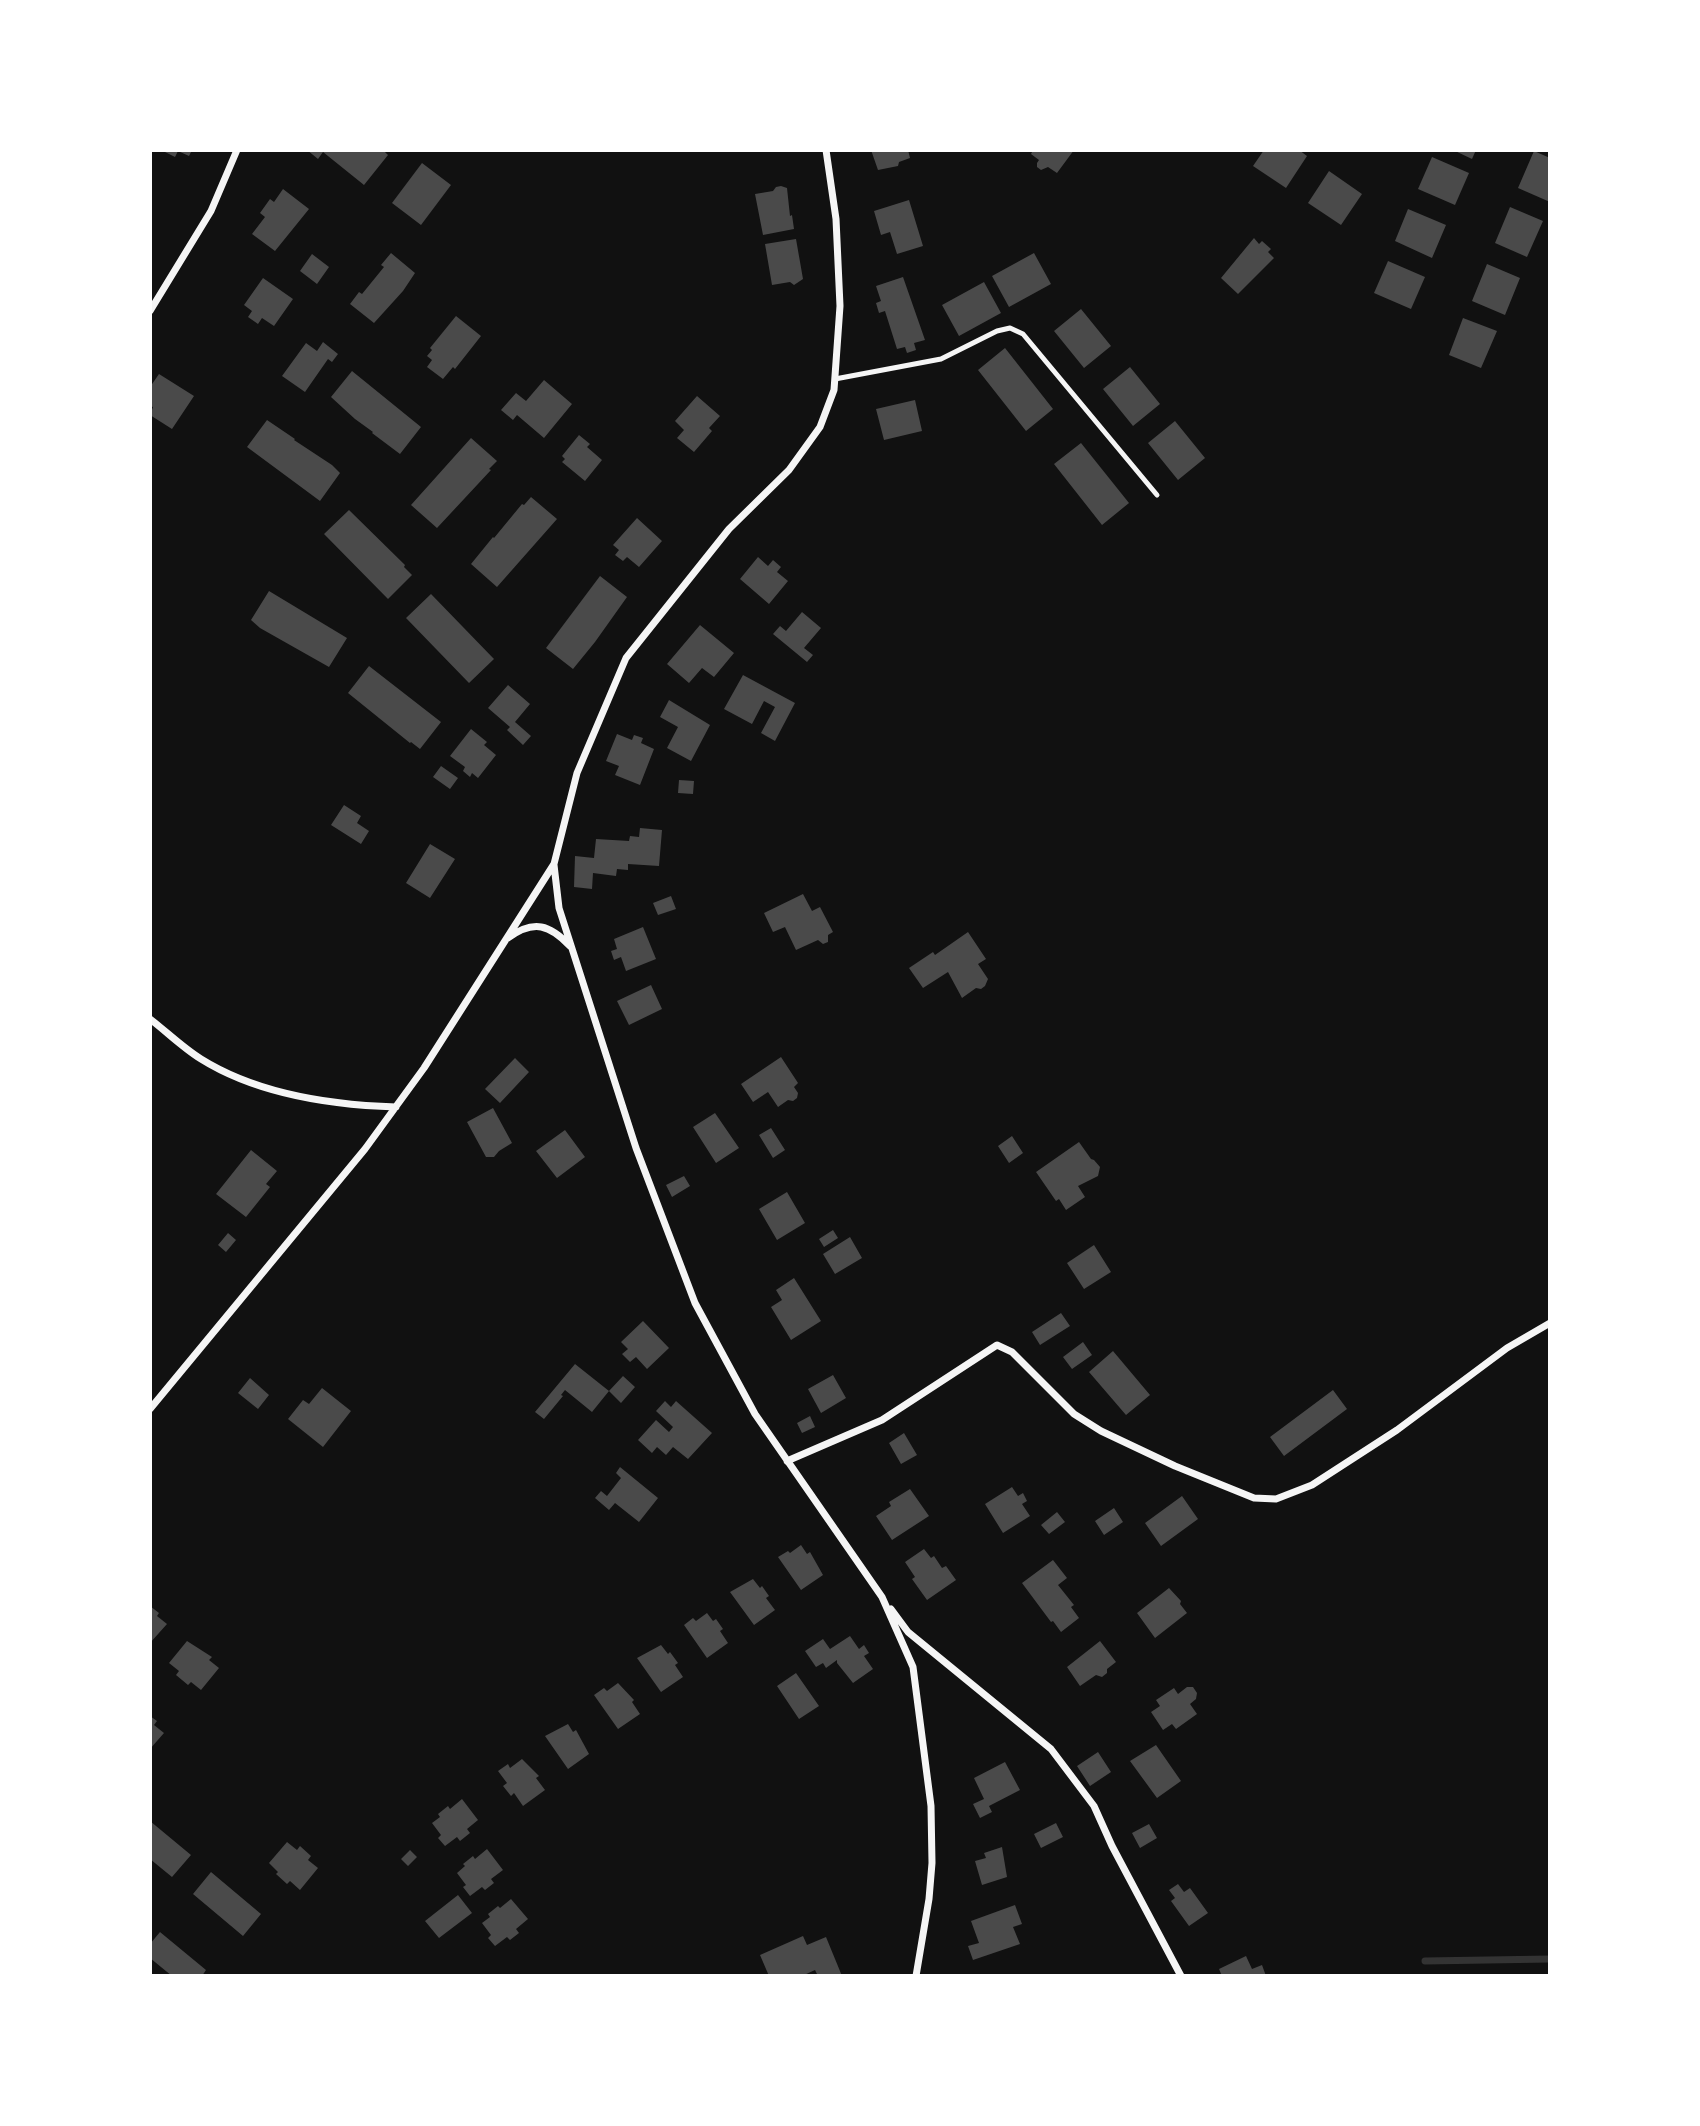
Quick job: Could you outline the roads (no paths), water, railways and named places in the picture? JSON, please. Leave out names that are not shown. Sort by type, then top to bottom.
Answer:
[{"type":"street","points":[[150,311],[211,211],[237,150]]},
{"type":"street","points":[[150,1409],[365,1149],[424,1069],[554,864],[577,773],[626,658],[729,529],[789,470],[820,427],[834,390],[840,306],[836,219],[825,150]]},
{"type":"street","points":[[554,864],[559,908],[636,1148],[695,1303],[755,1414],[908,1632],[1051,1749],[1094,1806],[1112,1846],[1181,1976]]},
{"type":"street","points":[[503,942],[519,930],[536,927],[554,930],[571,946]]},
{"type":"street","points":[[150,1019],[200,1058],[234,1076],[301,1097],[351,1105],[396,1107]]},
{"type":"street","points":[[787,1461],[882,1420],[997,1345],[1012,1352],[1074,1413],[1101,1431],[1254,1499],[1276,1499],[1312,1485],[1397,1430],[1507,1348],[1549,1323]]},
{"type":"street","points":[[882,1597],[913,1667],[931,1805],[930,1893],[916,1976]]},
{"type":"lane","points":[[835,379],[940,359],[997,331],[1010,328],[1023,334],[1157,495]]},
{"type":"waterway","points":[[1425,1961],[1550,1959]]}]
